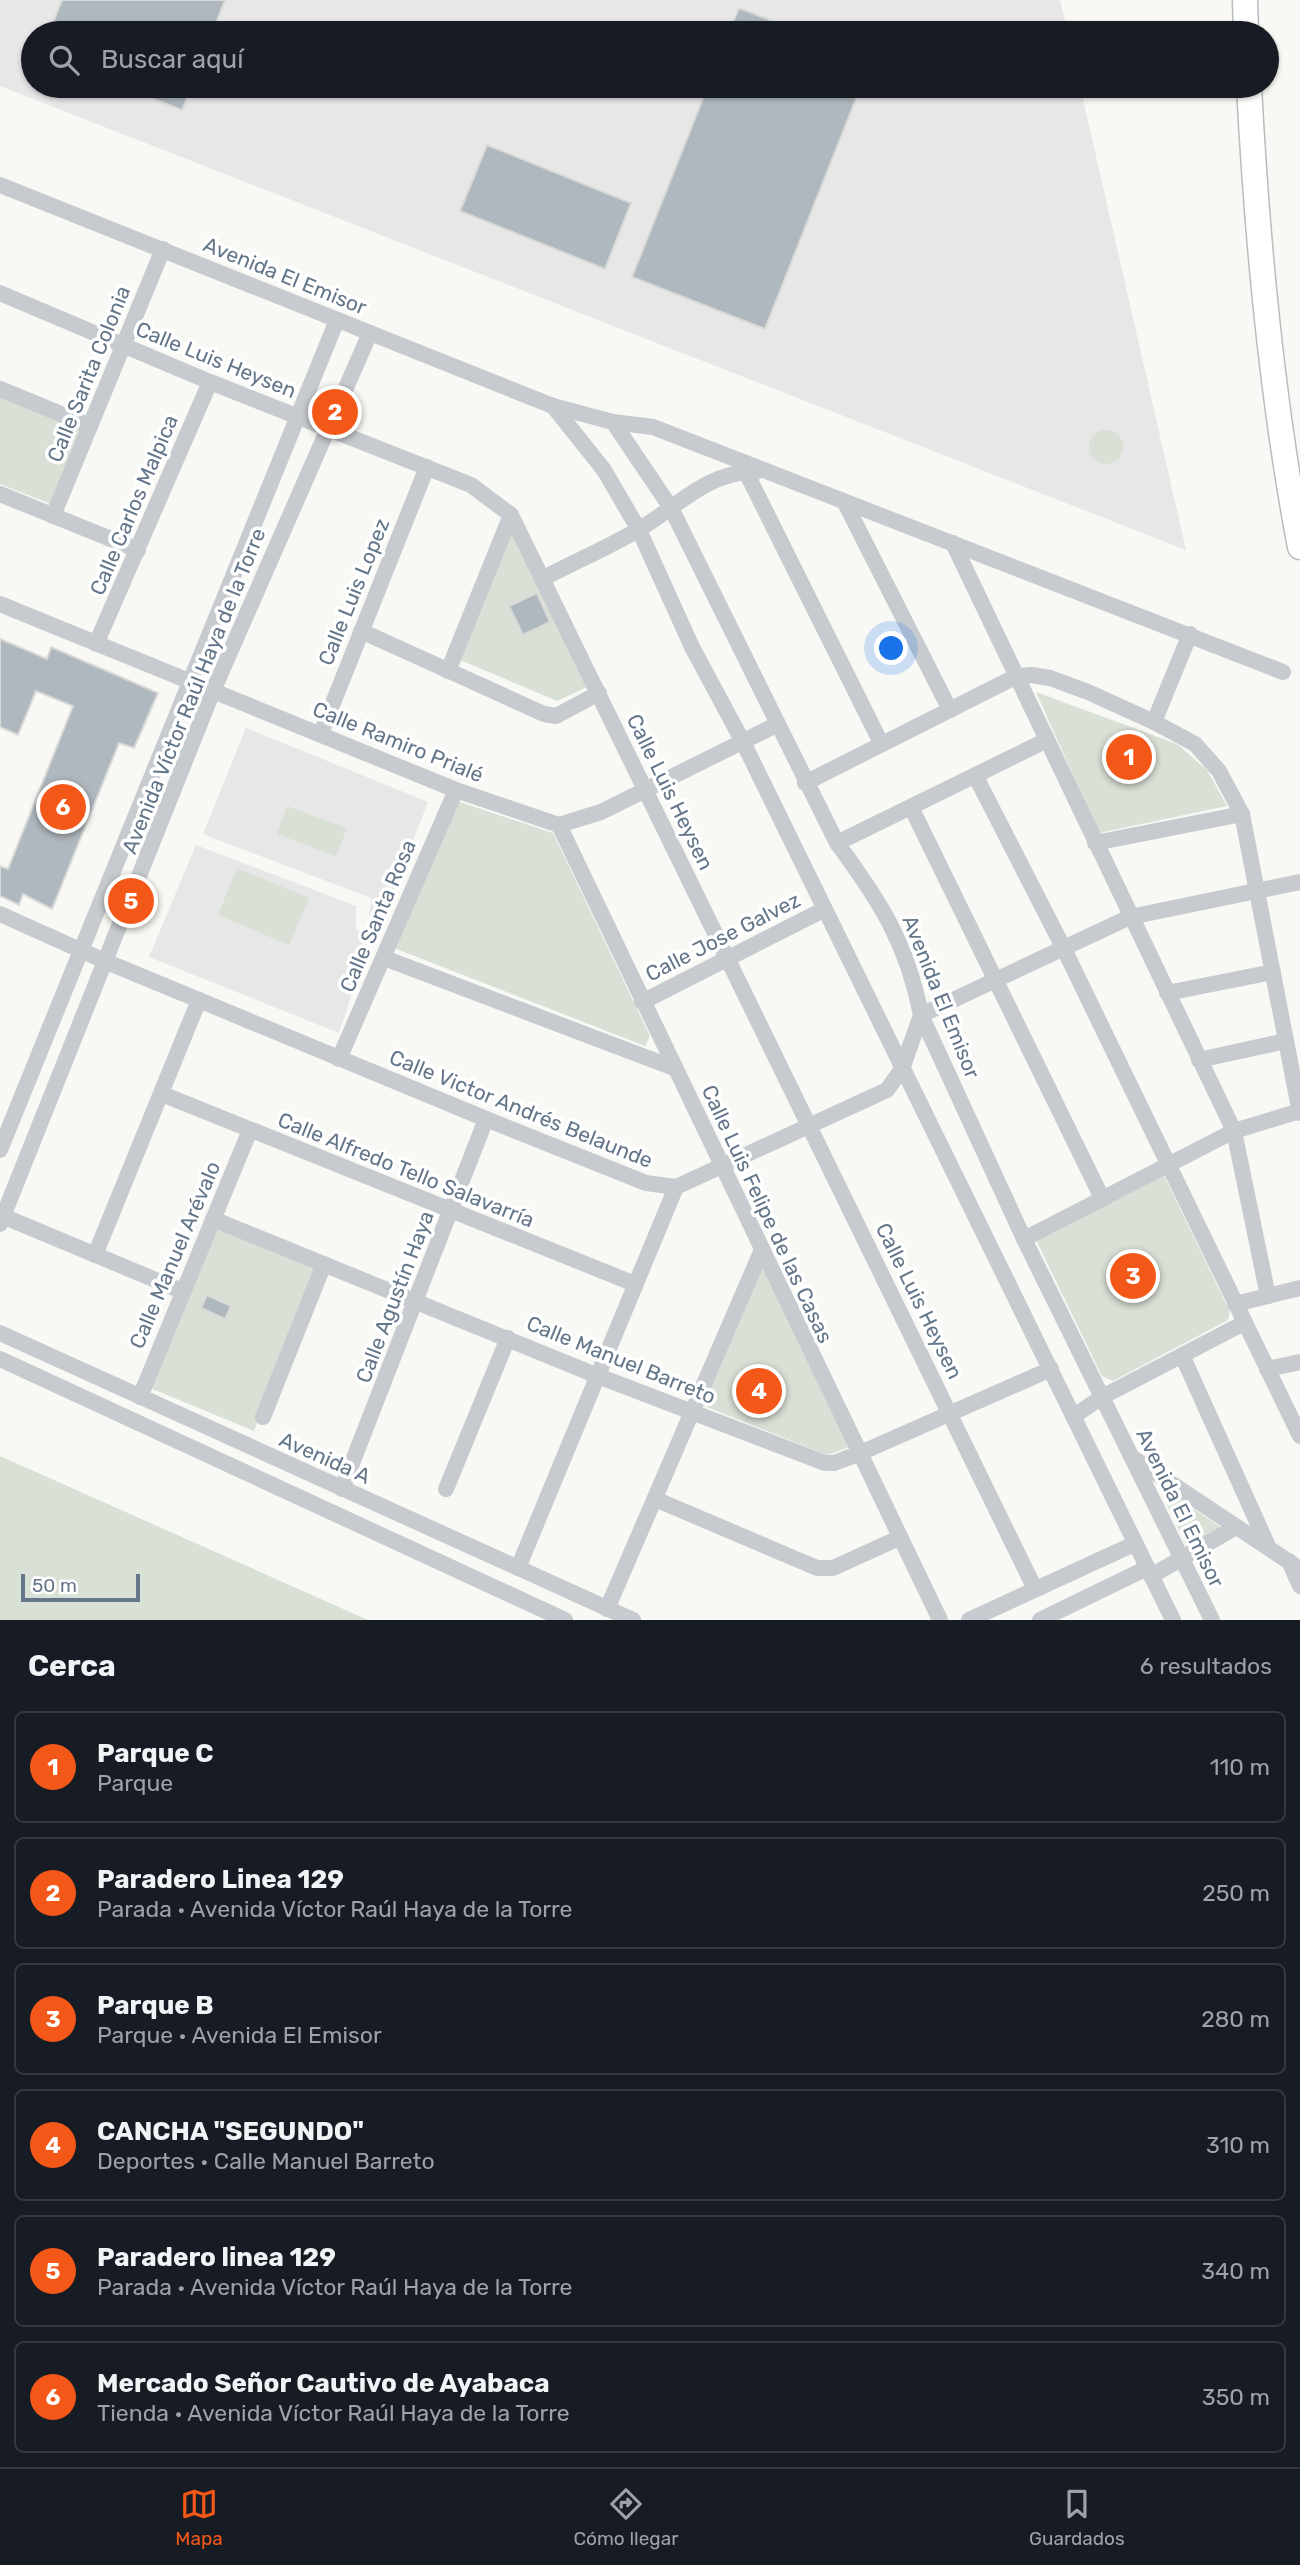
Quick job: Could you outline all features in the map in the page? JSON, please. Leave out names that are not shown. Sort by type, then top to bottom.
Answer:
[{"type":"highway","points":[[1245,0],[1246,21]]},
{"type":"highway","points":[[1250,98],[1259,243],[1276,403],[1300,547]]},
{"type":"street","name":"Avenida El Emisor","points":[[0,185],[554,406],[613,422],[671,508],[805,783],[837,843],[869,887],[900,940],[914,979],[921,1015],[1024,1239],[1212,1620]]},
{"type":"street","name":"Calle Sarita Colonia","points":[[53,516],[163,249]]},
{"type":"street","name":"Calle Luis Heysen","points":[[0,293],[210,382],[471,485],[511,515],[1035,1589]]},
{"type":"street","name":"Avenida Víctor Raúl Haya de la Torre","points":[[0,1150],[6,1119],[82,951],[337,320]]},
{"type":"street","name":"Avenida Víctor Raúl Haya de la Torre","points":[[1,1219],[107,962],[214,691],[326,428],[370,333]]},
{"type":"street","name":"Calle Carlos Malpica","points":[[96,644],[210,382]]},
{"type":"street","points":[[0,390],[90,426]]},
{"type":"street","points":[[554,406],[604,470],[639,530],[692,647],[743,742],[1173,1620]]},
{"type":"street","points":[[613,422],[653,427],[1190,634],[1283,673]]},
{"type":"street","name":"Calle Luis Lopez","points":[[321,733],[427,467]]},
{"type":"street","points":[[542,579],[639,530],[704,485],[746,472],[767,472]]},
{"type":"street","points":[[746,472],[881,743]]},
{"type":"street","points":[[0,494],[138,550]]},
{"type":"street","points":[[845,503],[950,710]]},
{"type":"street","points":[[449,671],[511,515]]},
{"type":"street","points":[[953,543],[1234,1131],[1268,1296]]},
{"type":"street","name":"Calle Ramiro Prialé","points":[[0,604],[456,790],[559,825]]},
{"type":"street","points":[[361,631],[544,714],[556,716],[598,693]]},
{"type":"street","points":[[1154,722],[1190,634]]},
{"type":"street","points":[[805,783],[1017,676],[1050,678],[1154,722],[1195,744],[1212,762],[1242,814],[1300,1112],[1234,1131],[1024,1239]]},
{"type":"street","points":[[559,825],[601,812],[776,725]]},
{"type":"street","points":[[837,843],[1046,740]]},
{"type":"street","points":[[975,775],[1064,949],[1300,1436]]},
{"type":"street","name":"Calle Santa Rosa","points":[[339,1059],[456,790]]},
{"type":"street","points":[[911,807],[1102,1198]]},
{"type":"street","points":[[1095,844],[1242,814]]},
{"type":"street","name":"Calle Luis Felipe de las Casas","points":[[559,825],[761,1252],[940,1620]]},
{"type":"street","points":[[518,1568],[676,1187],[887,1090],[902,1069],[921,1015],[1130,916],[1300,882]]},
{"type":"street","name":"Calle Jose Galvez","points":[[642,1002],[823,910]]},
{"type":"street","name":"Calle Victor Andrés Belaunde","points":[[0,914],[107,962],[486,1119],[646,1183],[676,1187]]},
{"type":"street","points":[[384,958],[674,1068]]},
{"type":"street","points":[[1167,993],[1273,972]]},
{"type":"street","points":[[95,1255],[199,1000]]},
{"type":"street","points":[[1199,1060],[1286,1041]]},
{"type":"street","name":"Calle Alfredo Tello Salavarría","points":[[162,1094],[635,1284]]},
{"type":"street","name":"Calle Agustín Haya","points":[[342,1489],[486,1119]]},
{"type":"street","name":"Calle Manuel Arévalo","points":[[140,1396],[250,1130]]},
{"type":"street","points":[[1,1219],[182,1292]]},
{"type":"street","name":"Calle Manuel Barreto","points":[[213,1219],[598,1376],[825,1463],[834,1464],[1051,1369]]},
{"type":"street","points":[[607,1609],[761,1252]]},
{"type":"street","points":[[263,1417],[324,1264]]},
{"type":"street","points":[[1235,1304],[1300,1288]]},
{"type":"street","points":[[1074,1416],[1101,1397],[1244,1323]]},
{"type":"street","name":"Avenida A","points":[[0,1333],[633,1620]]},
{"type":"street","points":[[446,1489],[508,1338]]},
{"type":"street","points":[[1182,1355],[1268,1546]]},
{"type":"street","points":[[0,1359],[565,1620]]},
{"type":"street","points":[[1267,1369],[1300,1362]]},
{"type":"street","points":[[1132,1457],[1295,1565],[1300,1586]]},
{"type":"street","points":[[655,1499],[817,1567],[833,1568],[899,1538]]},
{"type":"street","points":[[1040,1620],[1183,1560],[1236,1527]]},
{"type":"street","points":[[969,1620],[1134,1544]]},
{"type":"shaded area","points":[[0,0],[1060,0],[1065,21],[21,21],[21,94],[0,86]]},
{"type":"shaded area","points":[[31,98],[1083,98],[1186,550]]},
{"type":"shaded area","points":[[0,393],[81,427],[51,504],[0,484]]},
{"type":"shaded area","points":[[1106,430],[1118,435],[1123,447],[1118,459],[1106,464],[1094,459],[1089,447],[1094,435]]},
{"type":"shaded area","points":[[514,535],[589,686],[557,701],[458,659],[508,536]]},
{"type":"shaded area","points":[[1036,692],[1177,744],[1207,770],[1227,806],[1099,833]]},
{"type":"shaded area","points":[[246,728],[428,802],[382,921],[369,916],[371,898],[203,834]]},
{"type":"shaded area","points":[[454,800],[553,833],[650,1036],[645,1046],[394,948]]},
{"type":"shaded area","points":[[287,806],[347,828],[336,856],[277,834]]},
{"type":"shaded area","points":[[196,845],[356,906],[356,930],[372,933],[339,1033],[149,957]]},
{"type":"shaded area","points":[[237,868],[309,898],[289,945],[218,915]]},
{"type":"shaded area","points":[[1162,1171],[1230,1312],[1228,1320],[1113,1381],[1102,1376],[1036,1240]]},
{"type":"shaded area","points":[[216,1225],[319,1267],[254,1431],[150,1388]]},
{"type":"shaded area","points":[[763,1264],[852,1446],[827,1455],[702,1405]]},
{"type":"shaded area","points":[[0,1456],[368,1620],[0,1620]]},
{"type":"shaded area","points":[[1159,1488],[1164,1489],[1222,1528],[1189,1552]]},
{"type":"building","points":[[62,0],[225,0],[217,21],[54,21]]},
{"type":"building","points":[[739,8],[773,21],[734,21]]},
{"type":"building","points":[[152,98],[187,98],[182,110]]},
{"type":"building","points":[[703,98],[856,98],[765,329],[632,277]]},
{"type":"building","points":[[487,145],[631,203],[605,269],[460,211]]},
{"type":"building","points":[[537,593],[550,622],[523,635],[509,606]]},
{"type":"building","points":[[0,639],[47,659],[51,647],[158,693],[134,748],[119,743],[52,909],[23,894],[19,905],[0,896],[0,866],[8,869],[73,706],[36,691],[18,735],[0,727]]},
{"type":"building","points":[[207,1295],[231,1306],[225,1319],[201,1308]]},
{"type":"place","name":"Paradero Linea 129","points":[[335,412]]},
{"type":"place","name":"Parque C","points":[[1129,757]]},
{"type":"place","name":"Mercado Señor Cautivo de Ayabaca","points":[[63,807]]},
{"type":"place","name":"Paradero linea 129","points":[[131,901]]},
{"type":"place","name":"Parque B","points":[[1133,1276]]},
{"type":"place","name":"CANCHA \"SEGUNDO\"","points":[[759,1391]]}]
